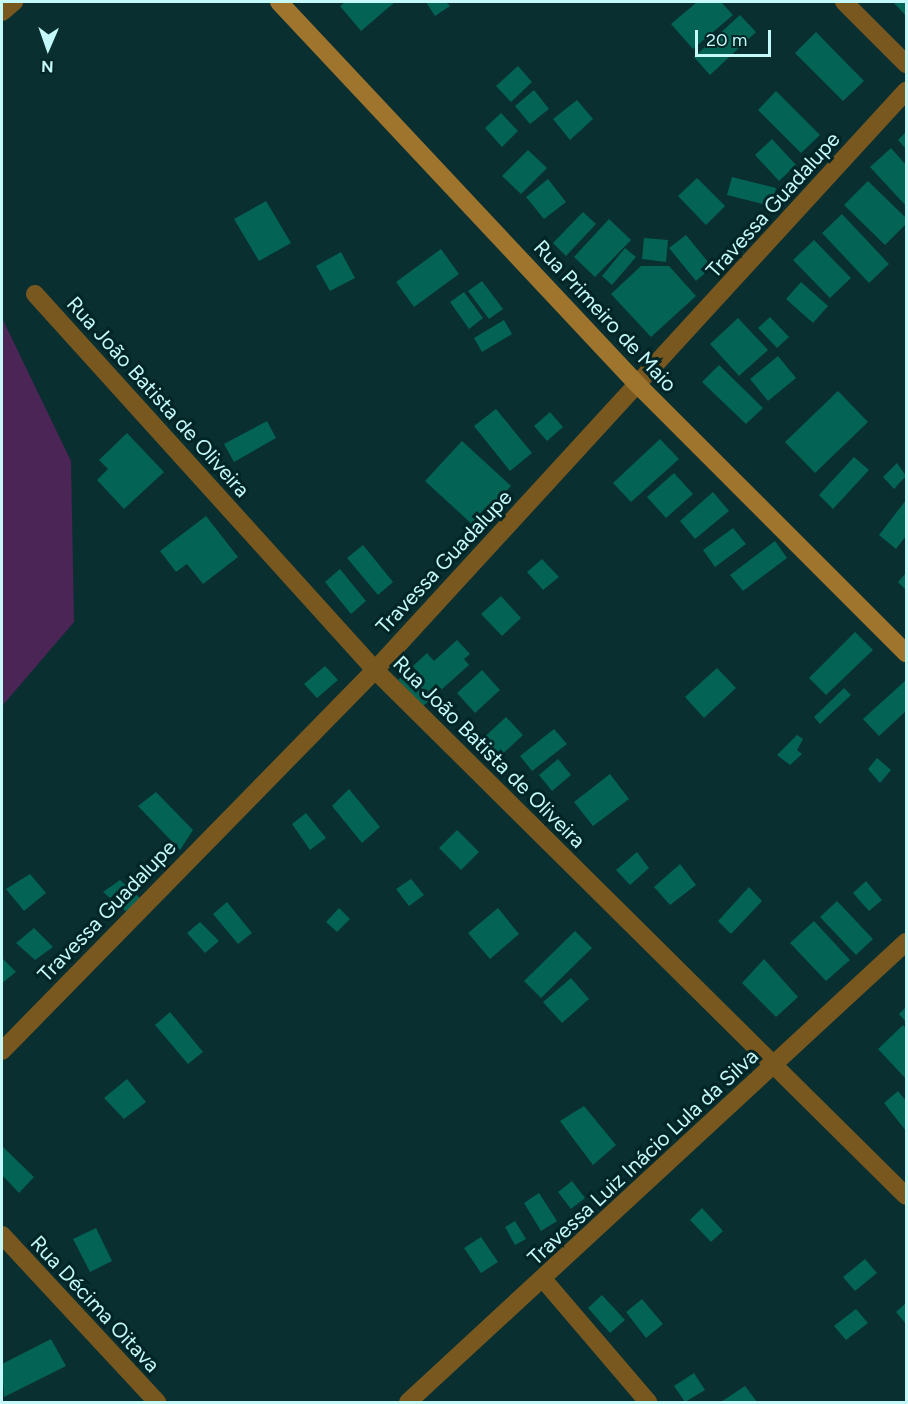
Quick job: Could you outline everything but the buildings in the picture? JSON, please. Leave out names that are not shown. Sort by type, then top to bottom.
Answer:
[{"type":"street","points":[[2,12],[14,2]]},
{"type":"street","name":"Rua Primeiro de Maio","points":[[279,2],[639,386],[906,653]]},
{"type":"street","points":[[844,2],[906,64]]},
{"type":"street","name":"Travessa Guadalupe","points":[[2,1051],[375,670],[639,386],[906,91]]},
{"type":"street","name":"Rua João Batista de Oliveira","points":[[34,294],[375,670],[906,1196]]},
{"type":"street","name":"Travessa Luiz Inácio Lula da Silva","points":[[408,1402],[774,1067],[906,942]]},
{"type":"street","name":"Rua Décima Oitava","points":[[2,1235],[157,1402]]},
{"type":"street","points":[[543,1279],[648,1402]]},
{"type":"shaded area","points":[[2,318],[71,461],[74,622],[2,706]]}]
